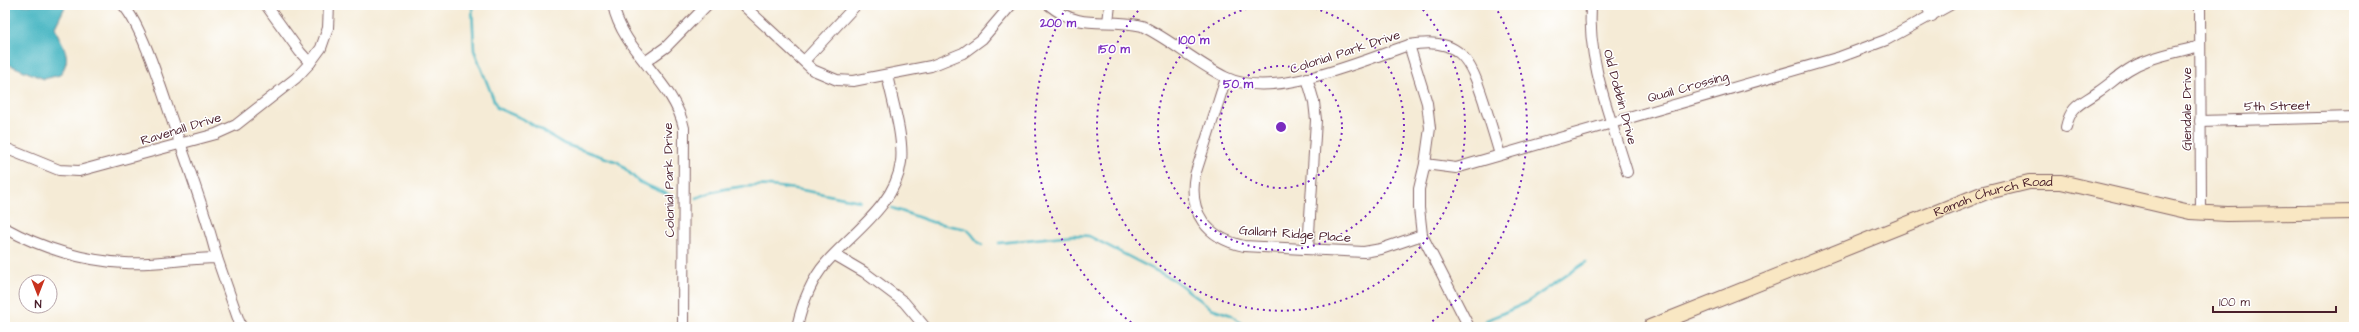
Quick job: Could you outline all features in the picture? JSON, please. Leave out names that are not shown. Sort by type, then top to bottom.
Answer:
[{"type":"main road","name":"Ramah Church Road","points":[[1650,327],[1984,193],[2022,183],[2045,181],[2071,183],[2177,210],[2201,213],[2354,212]]},
{"type":"street","points":[[266,5],[300,52],[310,62]]},
{"type":"street","name":"Ravenall Drive","points":[[5,148],[59,170],[80,171],[221,132],[236,125],[290,83],[310,62],[321,48],[328,28],[329,5]]},
{"type":"street","name":"Colonial Park Drive","points":[[613,5],[616,21],[625,38],[645,62],[675,104],[682,117],[684,128],[683,327]]},
{"type":"street","points":[[645,62],[671,42],[707,5]]},
{"type":"street","points":[[743,5],[822,76],[837,80],[853,81],[931,66],[963,53],[982,39],[1011,5]]},
{"type":"street","points":[[804,61],[856,5]]},
{"type":"street","name":"Colonial Park Drive","points":[[1049,5],[1061,15],[1079,22],[1128,23],[1156,33],[1226,78],[1247,84],[1284,84],[1409,45],[1424,42],[1449,47],[1461,54],[1472,66],[1500,155]]},
{"type":"street","points":[[1108,22],[1110,5]]},
{"type":"street","name":"Old Dobbin Drive","points":[[1591,5],[1592,45],[1595,63],[1627,172]]},
{"type":"street","points":[[1926,5],[1932,16]]},
{"type":"street","name":"Quail Crossing","points":[[1425,164],[1456,168],[1859,51],[1886,40],[1950,5]]},
{"type":"street","name":"Glendale Drive","points":[[2200,5],[2201,213]]},
{"type":"street","points":[[126,6],[158,77],[180,144],[203,205],[217,258],[241,327]]},
{"type":"street","points":[[1409,45],[1427,103],[1430,128],[1425,164],[1419,189],[1419,208],[1422,235],[1468,326]]},
{"type":"street","points":[[2066,127],[2069,114],[2110,81],[2145,61],[2200,46]]},
{"type":"street","points":[[797,327],[804,304],[814,282],[825,264],[887,198],[895,187],[901,160],[887,75]]},
{"type":"street","name":"Gallant Ridge Place","points":[[1226,78],[1192,188],[1198,214],[1214,234],[1228,242],[1244,246],[1364,252],[1382,249],[1422,235]]},
{"type":"street","points":[[1307,78],[1314,102],[1316,120],[1308,249]]},
{"type":"street","name":"5th Street","points":[[2200,121],[2354,118]]},
{"type":"street","points":[[5,228],[63,252],[111,262],[139,263],[189,258],[217,258]]},
{"type":"street","points":[[835,254],[864,272],[904,302],[925,327]]},
{"type":"water","points":[[5,5],[66,5],[55,27],[66,57],[64,68],[60,75],[44,79],[5,63]]},
{"type":"waterway","points":[[472,5],[474,50],[497,108],[523,119],[564,144],[618,162],[639,182],[674,197]]},
{"type":"waterway","points":[[696,198],[717,191],[738,187],[758,186],[798,189],[860,201]]},
{"type":"waterway","points":[[892,208],[932,222],[966,229],[982,245]]},
{"type":"waterway","points":[[999,243],[1073,235],[1089,236],[1174,280],[1211,308],[1231,315],[1247,327]]},
{"type":"waterway","points":[[1485,321],[1526,303],[1586,262]]}]
